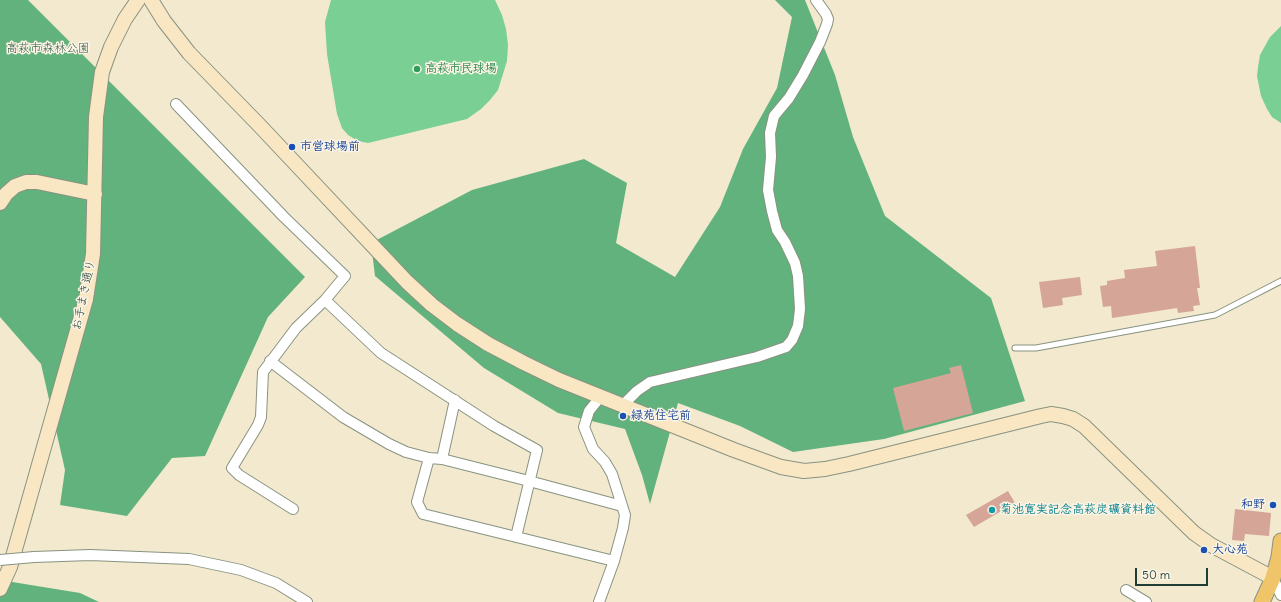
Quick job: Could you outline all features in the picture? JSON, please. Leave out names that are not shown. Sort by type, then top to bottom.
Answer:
[{"type":"main road","points":[[1262,602],[1273,578],[1279,557],[1281,541]]},
{"type":"street","name":"お手まき通り","points":[[0,589],[10,568],[86,299],[93,254],[96,117],[102,72],[111,47],[125,19],[138,0]]},
{"type":"street","points":[[151,0],[164,21],[189,53],[407,282],[432,305],[488,344],[559,380],[759,459],[781,467],[804,470],[826,469],[849,464],[1051,414],[1073,419],[1084,426],[1194,533],[1211,545],[1273,578],[1281,594]]},
{"type":"street","points":[[623,405],[637,391],[650,382],[763,355],[786,347],[792,340],[798,326],[800,308],[798,276],[795,263],[785,242],[777,230],[772,211],[768,190],[771,157],[770,133],[774,116],[789,98],[803,75],[820,42],[827,24],[828,19],[826,14],[816,0]]},
{"type":"street","points":[[176,104],[284,217],[345,276],[325,300],[296,328],[263,372],[261,417],[258,425],[232,468],[293,509]]},
{"type":"street","points":[[0,203],[6,194],[15,186],[26,182],[37,182],[95,194]]},
{"type":"street","points":[[325,300],[381,353],[494,426],[537,450],[516,537]]},
{"type":"street","points":[[270,361],[343,417],[389,444],[406,452],[429,458],[442,459],[530,481],[622,506]]},
{"type":"street","points":[[599,602],[624,528],[625,515],[612,474],[605,462],[593,449],[584,427],[589,411],[601,396]]},
{"type":"street","points":[[442,459],[455,400]]},
{"type":"street","points":[[429,458],[417,502],[423,514],[614,561]]},
{"type":"street","points":[[0,560],[90,555],[189,559],[242,570],[276,583],[307,602]]},
{"type":"street","points":[[1126,590],[1146,602]]},
{"type":"lane","points":[[1015,348],[1036,348],[1215,315],[1281,281]]},
{"type":"green space","name":"高萩市森林公園","points":[[0,0],[28,0],[305,277],[268,317],[205,456],[172,458],[127,516],[60,505],[65,470],[41,364],[0,317]]},
{"type":"green space","name":"高萩市民球場","points":[[331,0],[495,0],[502,15],[508,45],[507,61],[498,90],[481,109],[467,119],[368,143],[358,141],[348,135],[342,128],[337,114],[327,54],[325,22]]},
{"type":"green space","points":[[775,0],[805,0],[835,75],[853,137],[885,216],[991,298],[1025,401],[884,439],[793,452],[740,426],[678,403],[650,504],[642,475],[625,429],[558,413],[484,368],[375,276],[371,243],[472,190],[584,159],[627,183],[616,243],[675,277],[720,207],[743,149],[777,88],[792,17]]},
{"type":"green space","points":[[1281,26],[1281,123],[1272,117],[1267,109],[1261,96],[1257,76],[1260,55],[1270,37]]},
{"type":"green space","points":[[0,580],[80,593],[99,602],[0,602]]},
{"type":"building","points":[[1195,246],[1200,288],[1197,288],[1200,305],[1193,306],[1194,311],[1178,313],[1177,308],[1112,318],[1111,306],[1103,307],[1100,286],[1107,285],[1107,281],[1125,278],[1124,270],[1157,266],[1155,251]]},
{"type":"building","points":[[1080,277],[1082,295],[1062,298],[1063,305],[1043,308],[1039,282]]},
{"type":"building","points":[[961,365],[973,413],[904,431],[893,388],[951,373],[949,368]]},
{"type":"building","points":[[1008,491],[1015,503],[974,527],[966,515]]},
{"type":"building","points":[[1235,509],[1271,513],[1269,536],[1245,534],[1244,541],[1232,540]]},
{"type":"place","name":"高萩市民球場","points":[[417,69]]},
{"type":"place","name":"市営球場前","points":[[292,147]]},
{"type":"place","name":"緑苑住宅前","points":[[623,416]]},
{"type":"place","name":"和野","points":[[1273,505]]},
{"type":"place","name":"菊池寛実記念高萩炭礦資料館","points":[[992,510]]},
{"type":"place","name":"大心苑","points":[[1204,550]]}]
